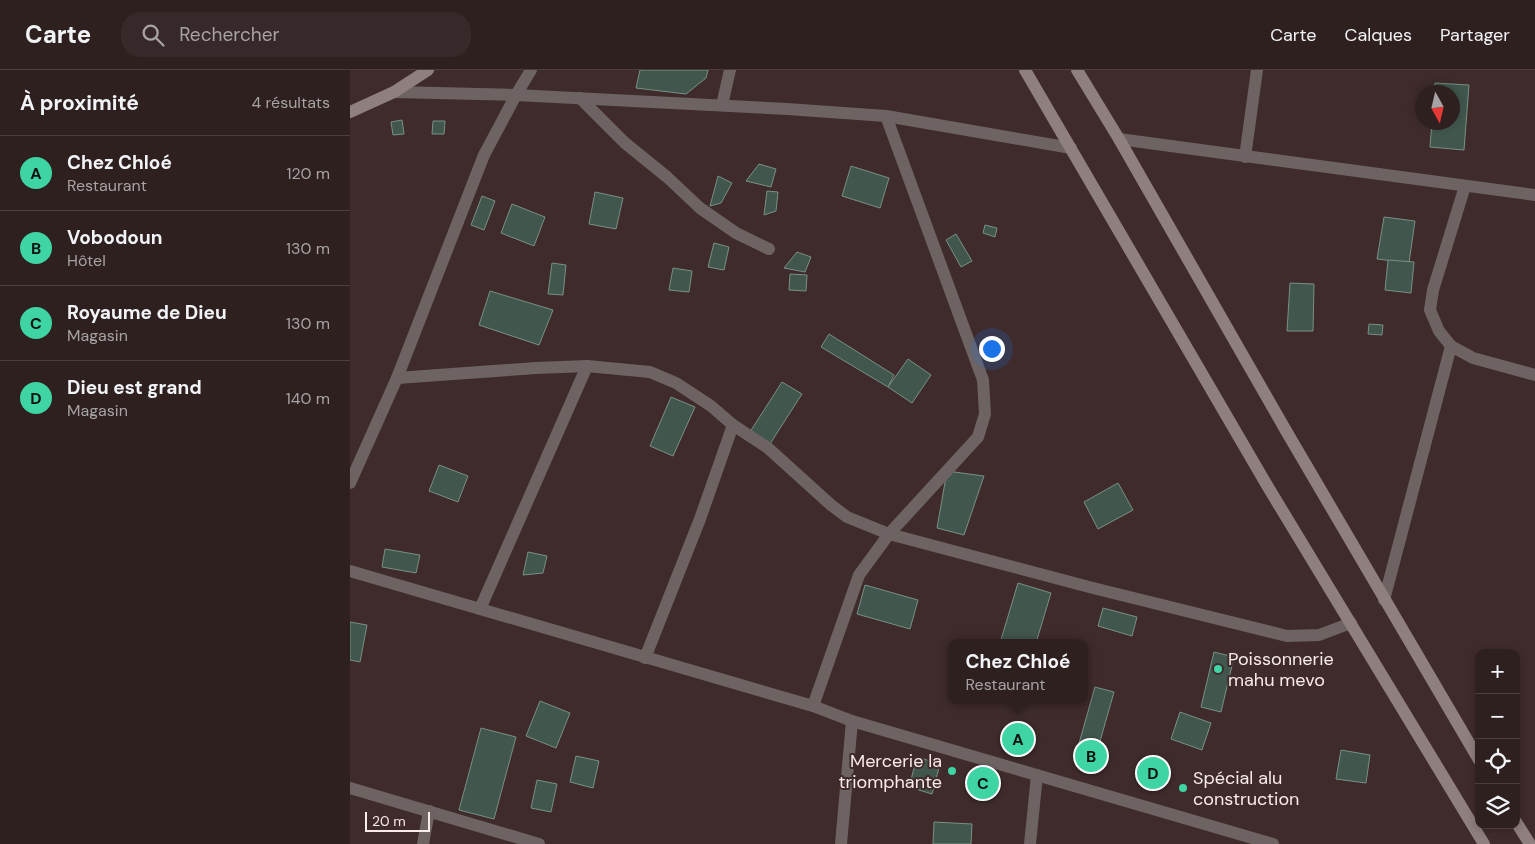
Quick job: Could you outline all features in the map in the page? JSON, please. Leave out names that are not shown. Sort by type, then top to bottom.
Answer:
[{"type":"main road","points":[[350,112],[394,92],[428,70]]},
{"type":"main road","points":[[1026,70],[1268,487],[1484,844]]},
{"type":"main road","points":[[1077,70],[1119,139],[1284,429],[1475,753]]},
{"type":"main road","points":[[1520,828],[1530,844]]},
{"type":"street","points":[[350,483],[397,378],[484,155],[516,95],[532,70]]},
{"type":"street","points":[[722,105],[730,70]]},
{"type":"street","points":[[1245,157],[1257,70]]},
{"type":"street","points":[[394,92],[580,98],[886,116],[1071,148]]},
{"type":"street","points":[[580,98],[625,142],[700,208],[736,233],[768,249]]},
{"type":"street","points":[[813,706],[859,575],[890,534],[978,437],[985,414],[983,380],[886,116]]},
{"type":"street","points":[[1119,139],[1535,195]]},
{"type":"street","points":[[1465,186],[1433,290],[1430,310],[1439,331],[1451,346],[1474,358],[1535,376]]},
{"type":"street","points":[[1384,600],[1451,346]]},
{"type":"street","points":[[397,378],[587,366],[650,372],[676,383],[690,392],[711,406],[733,425],[768,448],[842,514],[890,534],[1094,588],[1287,636],[1319,635],[1351,623]]},
{"type":"street","points":[[480,609],[587,366]]},
{"type":"street","points":[[645,658],[700,519],[733,425]]},
{"type":"street","points":[[350,570],[813,706],[852,721],[1273,844]]},
{"type":"street","points":[[841,844],[852,721]]},
{"type":"street","points":[[1030,844],[1037,775]]},
{"type":"street","points":[[350,788],[539,844]]},
{"type":"street","points":[[423,844],[430,811]]},
{"type":"building","points":[[640,70],[708,70],[706,78],[686,94],[636,88]]},
{"type":"building","points":[[1435,83],[1469,85],[1464,150],[1430,147],[1431,130],[1460,130],[1460,85],[1435,85]]},
{"type":"building","points":[[402,120],[404,134],[393,135],[391,122]]},
{"type":"building","points":[[433,121],[445,121],[444,134],[432,134]]},
{"type":"building","points":[[759,164],[776,169],[771,187],[746,181]]},
{"type":"building","points":[[851,166],[889,178],[880,208],[842,196]]},
{"type":"building","points":[[718,176],[732,183],[721,203],[710,206]]},
{"type":"building","points":[[767,191],[778,192],[776,211],[764,215]]},
{"type":"building","points":[[595,192],[623,198],[616,229],[589,224]]},
{"type":"building","points":[[482,196],[495,201],[484,230],[471,225]]},
{"type":"building","points":[[512,204],[545,217],[534,246],[501,233]]},
{"type":"building","points":[[1384,217],[1415,221],[1409,263],[1377,259]]},
{"type":"building","points":[[985,225],[997,228],[995,237],[983,233]]},
{"type":"building","points":[[956,234],[972,261],[961,267],[946,240]]},
{"type":"building","points":[[714,243],[729,247],[724,270],[708,267]]},
{"type":"building","points":[[797,252],[811,257],[805,272],[784,268]]},
{"type":"building","points":[[1388,260],[1414,262],[1411,293],[1385,290]]},
{"type":"building","points":[[552,263],[566,265],[563,295],[548,294]]},
{"type":"building","points":[[673,268],[692,271],[689,292],[669,290]]},
{"type":"building","points":[[790,274],[807,275],[806,291],[789,290]]},
{"type":"building","points":[[1290,283],[1314,284],[1313,331],[1287,331]]},
{"type":"building","points":[[490,291],[553,310],[539,345],[479,325]]},
{"type":"building","points":[[1369,324],[1383,325],[1382,335],[1368,334]]},
{"type":"building","points":[[829,334],[894,375],[888,387],[821,347]]},
{"type":"building","points":[[908,359],[931,375],[912,403],[888,387]]},
{"type":"building","points":[[782,382],[802,394],[768,447],[748,435]]},
{"type":"building","points":[[671,397],[695,407],[673,456],[650,446]]},
{"type":"building","points":[[439,465],[468,476],[458,502],[429,491]]},
{"type":"building","points":[[947,471],[984,476],[964,535],[937,528]]},
{"type":"building","points":[[1118,483],[1133,510],[1098,529],[1084,502]]},
{"type":"building","points":[[385,549],[420,555],[416,573],[382,567]]},
{"type":"building","points":[[528,552],[547,556],[543,573],[523,575]]},
{"type":"building","points":[[1018,583],[1051,593],[1037,639],[1001,639]]},
{"type":"building","points":[[865,585],[918,600],[910,629],[857,614]]},
{"type":"building","points":[[1103,608],[1137,617],[1132,636],[1098,626]]},
{"type":"building","points":[[350,622],[367,625],[360,662],[350,660]]},
{"type":"building","points":[[1214,652],[1234,657],[1221,712],[1201,707]]},
{"type":"building","points":[[1095,687],[1114,692],[1093,766],[1074,761]]},
{"type":"building","points":[[540,701],[570,713],[556,748],[526,736]]},
{"type":"building","points":[[1180,712],[1211,723],[1202,750],[1171,739]]},
{"type":"building","points":[[481,728],[516,737],[494,819],[459,810]]},
{"type":"building","points":[[1341,750],[1370,755],[1366,783],[1336,779]]},
{"type":"building","points":[[576,756],[599,761],[593,788],[570,782]]},
{"type":"building","points":[[917,757],[940,764],[932,794],[909,787]]},
{"type":"building","points":[[537,780],[557,784],[551,812],[531,808]]},
{"type":"building","points":[[934,822],[972,824],[971,844],[933,844]]},
{"type":"place","name":"Poissonnerie mahu mevo","points":[[1218,669]]},
{"type":"place","name":"Chez Chloé","points":[[1018,739]]},
{"type":"place","name":"Vobodoun","points":[[1091,756]]},
{"type":"place","name":"Mercerie la triomphante","points":[[952,771]]},
{"type":"place","name":"Dieu est grand","points":[[1153,773]]},
{"type":"place","name":"Royaume de Dieu","points":[[983,783]]},
{"type":"place","name":"Spécial alu construction","points":[[1183,788]]}]
